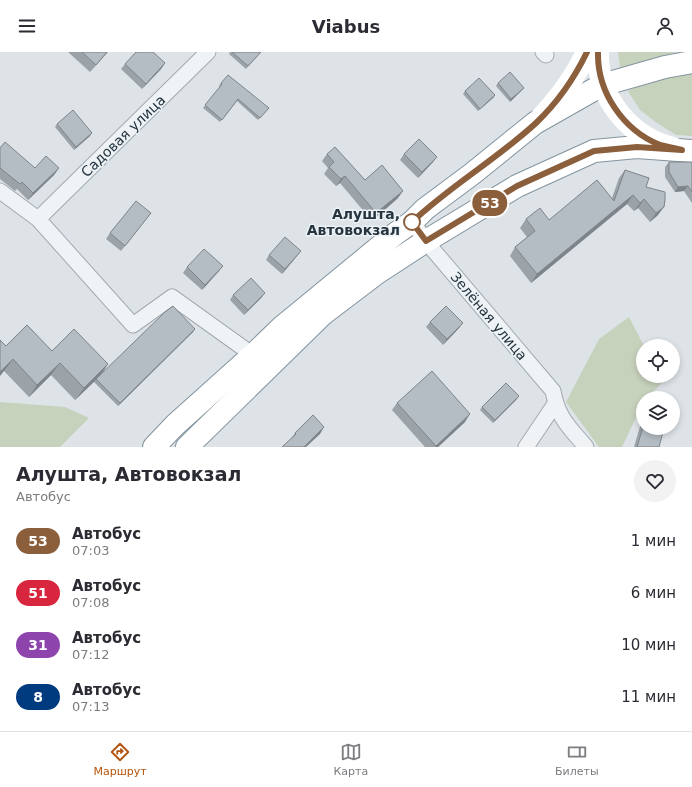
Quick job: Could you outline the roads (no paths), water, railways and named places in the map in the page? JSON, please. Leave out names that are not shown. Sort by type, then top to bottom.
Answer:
[{"type":"main road","points":[[536,123],[560,97],[580,66],[587,52]]},
{"type":"main road","points":[[598,52],[598,62],[602,85],[612,104],[625,121],[642,135],[660,145],[687,151]]},
{"type":"main road","points":[[154,447],[175,425],[282,327],[395,234],[412,222],[425,209],[536,123],[602,85],[665,67],[692,62]]},
{"type":"main road","points":[[195,445],[323,314],[376,273],[517,186],[594,151],[637,147],[687,151]]},
{"type":"street","name":"Садовая улица","points":[[38,219],[208,52]]},
{"type":"street","points":[[0,191],[38,219],[133,325],[172,297],[253,355]]},
{"type":"street","name":"Зелёная улица","points":[[412,222],[554,398],[562,418],[586,447]]},
{"type":"street","points":[[526,447],[554,398]]},
{"type":"street","points":[[175,425],[195,445]]},
{"type":"place","name":"Алушта, Автовокзал","points":[[412,222]]}]
